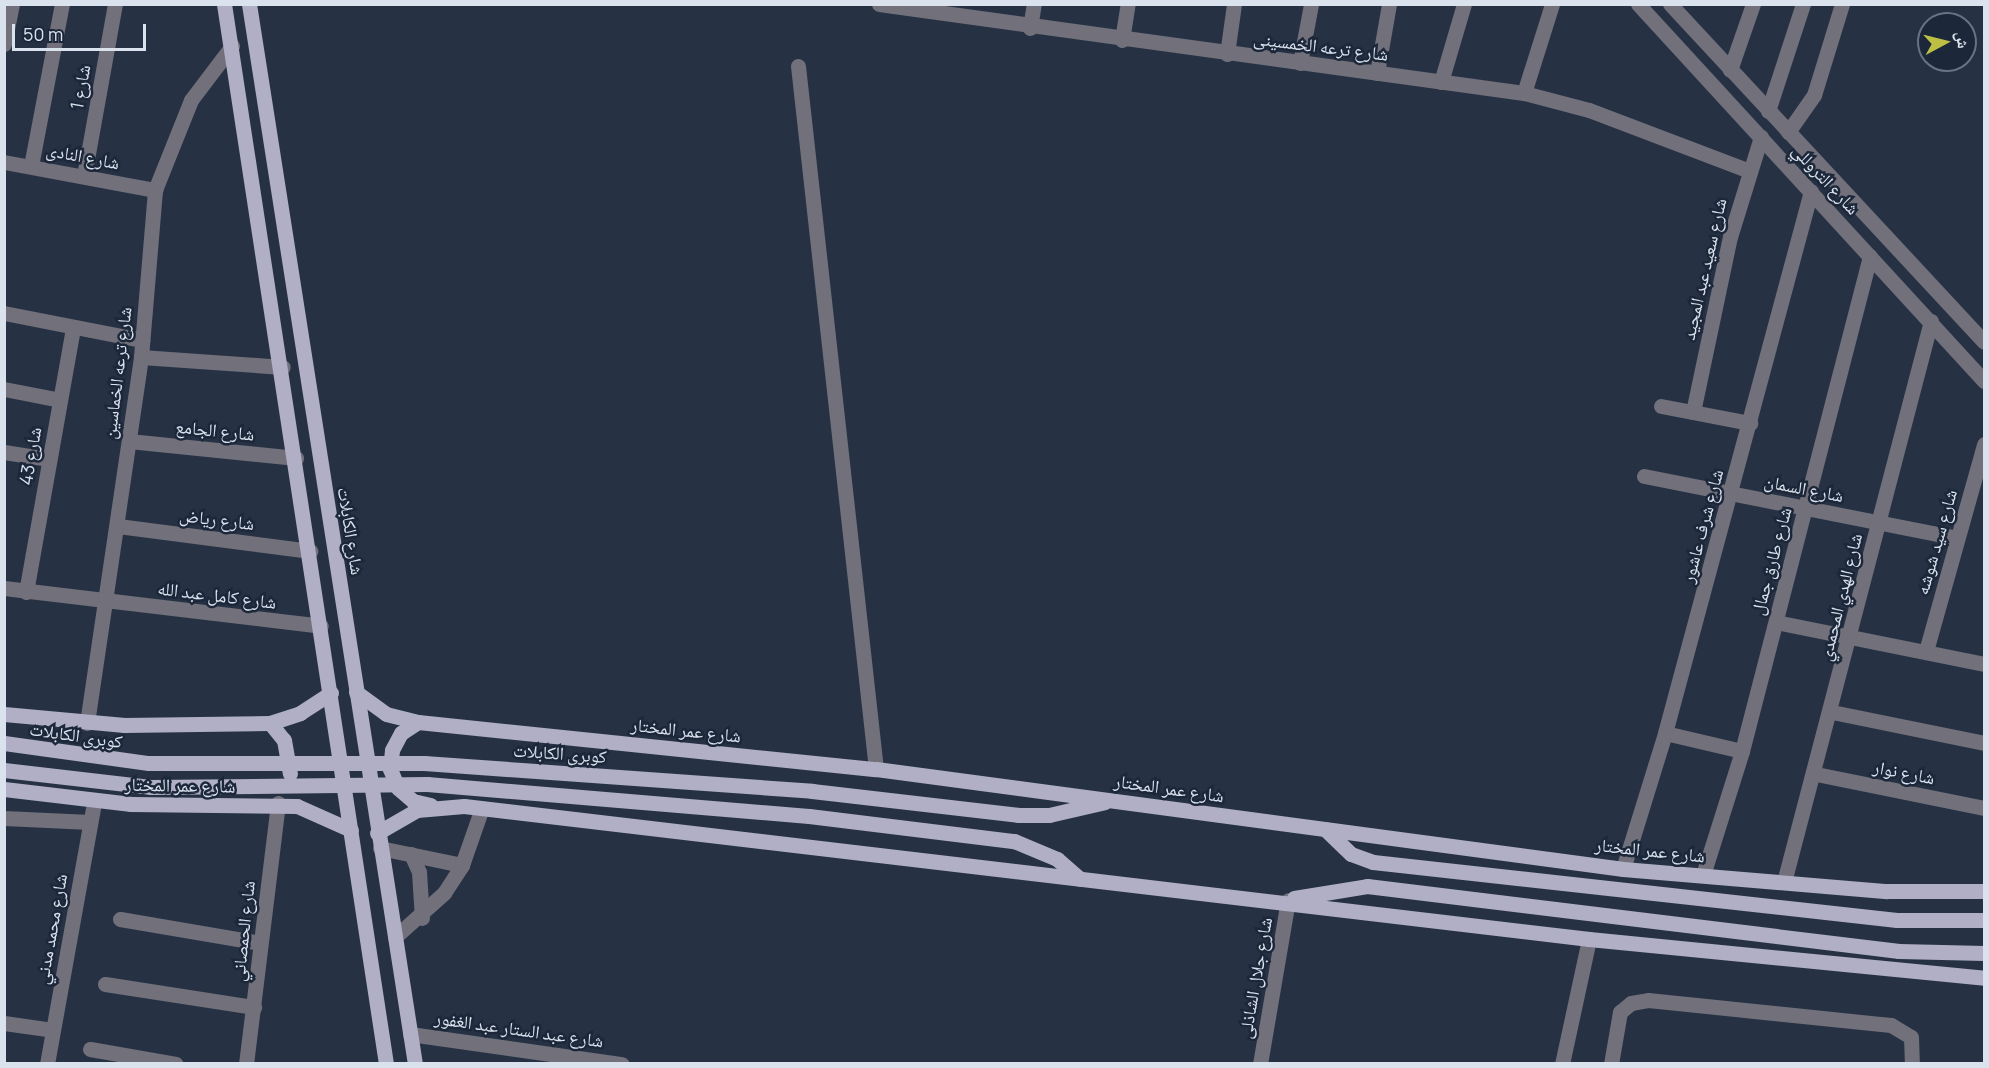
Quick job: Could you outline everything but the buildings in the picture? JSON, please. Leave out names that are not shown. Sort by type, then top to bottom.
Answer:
[{"type":"main road","points":[[224,4],[283,367],[386,1064]]},
{"type":"main road","name":"شارع الكابلات","points":[[249,4],[415,1064]]},
{"type":"main road","name":"شارع عمر المختار","points":[[356,692],[386,714],[418,722],[876,769],[1623,868],[1887,891],[1984,891]]},
{"type":"main road","points":[[4,714],[87,723],[270,723],[300,713],[331,693]]},
{"type":"main road","points":[[418,722],[401,733],[392,750],[390,770],[406,794],[433,805],[482,808],[1080,879],[1288,900],[1589,939],[1984,978]]},
{"type":"main road","points":[[270,723],[284,740],[290,761],[278,804]]},
{"type":"main road","name":"كوبرى الكابلات","points":[[4,743],[148,763],[424,763],[812,791],[1018,815],[1049,815],[1111,800]]},
{"type":"main road","points":[[4,770],[150,787],[427,784],[999,838],[1043,852],[1080,879]]},
{"type":"main road","name":"شارع عمر المختار","points":[[4,789],[94,802],[278,804],[315,811],[351,830]]},
{"type":"main road","points":[[379,841],[433,805]]},
{"type":"main road","points":[[1325,828],[1351,854],[1373,862],[1945,921],[1984,920]]},
{"type":"main road","points":[[1288,900],[1367,886],[1945,954],[1984,953]]},
{"type":"street","points":[[4,44],[12,4]]},
{"type":"street","points":[[31,166],[62,4]]},
{"type":"street","name":"شارع 1","points":[[84,176],[115,4]]},
{"type":"street","name":"شارع ترعه الخمسينى","points":[[879,4],[960,11],[1030,27],[1524,93],[1589,110],[1747,170]]},
{"type":"street","points":[[1030,27],[1034,4]]},
{"type":"street","points":[[1122,40],[1128,4]]},
{"type":"street","points":[[1227,54],[1234,4]]},
{"type":"street","points":[[1300,63],[1311,4]]},
{"type":"street","points":[[1377,73],[1389,4]]},
{"type":"street","points":[[1441,82],[1464,4]]},
{"type":"street","points":[[1524,93],[1552,4]]},
{"type":"street","name":"شارع التروللي","points":[[1638,4],[1984,381]]},
{"type":"street","points":[[1730,70],[1753,4]]},
{"type":"street","points":[[1768,111],[1803,4]]},
{"type":"street","points":[[1788,132],[1814,96],[1842,4]]},
{"type":"street","name":"شارع التروللي","points":[[1676,7],[1730,70],[1984,342]]},
{"type":"street","name":"شارع ترعه الخماسين","points":[[87,723],[107,602],[141,357],[155,190],[191,100],[232,46]]},
{"type":"street","points":[[798,66],[876,769]]},
{"type":"street","name":"شارع سعيد عبد المجيد","points":[[1693,412],[1747,170],[1761,137]]},
{"type":"street","name":"شارع النادى","points":[[5,167],[31,166],[155,190]]},
{"type":"street","name":"شارع شرف عاشور","points":[[1623,868],[1665,733],[1811,191]]},
{"type":"street","name":"شارع طارق جمال","points":[[1703,875],[1742,751],[1870,256]]},
{"type":"street","points":[[4,313],[142,340]]},
{"type":"street","name":"شارع الهدي المحمدي","points":[[1784,882],[1816,774],[1931,321]]},
{"type":"street","name":"شارع 43","points":[[26,592],[73,327]]},
{"type":"street","points":[[1953,346],[1972,329]]},
{"type":"street","points":[[141,357],[283,367]]},
{"type":"street","points":[[4,389],[60,400]]},
{"type":"street","points":[[1661,406],[1750,423]]},
{"type":"street","name":"شارع الجامع","points":[[129,441],[296,458]]},
{"type":"street","name":"شارع سيد شوشه","points":[[1926,651],[1984,444]]},
{"type":"street","points":[[4,452],[50,459]]},
{"type":"street","name":"شارع السمان","points":[[1644,476],[1957,538]]},
{"type":"street","name":"شارع رياض","points":[[118,526],[310,551]]},
{"type":"street","name":"شارع كامل عبد الله","points":[[4,588],[321,626]]},
{"type":"street","points":[[1776,622],[1851,634],[1984,664]]},
{"type":"street","points":[[1832,712],[1984,743]]},
{"type":"street","points":[[1665,733],[1742,751]]},
{"type":"street","name":"شارع نوار","points":[[1816,774],[1984,808]]},
{"type":"street","name":"شارع محمد مدني","points":[[47,1064],[94,802]]},
{"type":"street","name":"شارع الحمصاني","points":[[246,1064],[278,804]]},
{"type":"street","points":[[395,937],[422,918],[462,865],[482,808]]},
{"type":"street","points":[[4,818],[90,822]]},
{"type":"street","points":[[379,841],[411,855],[462,865]]},
{"type":"street","points":[[411,855],[419,872],[422,918]]},
{"type":"street","name":"شارع جلال الشاذلى","points":[[1260,1064],[1288,900]]},
{"type":"street","points":[[120,919],[260,943]]},
{"type":"street","points":[[1562,1064],[1589,939]]},
{"type":"street","points":[[105,984],[254,1007]]},
{"type":"street","points":[[1611,1064],[1620,1012],[1631,1003],[1648,1000],[1891,1025],[1911,1037],[1911,1064]]},
{"type":"street","points":[[4,1023],[53,1030]]},
{"type":"street","name":"شارع عبد الستار عبد الغفور","points":[[410,1034],[622,1064]]},
{"type":"street","points":[[90,1049],[176,1064]]}]
